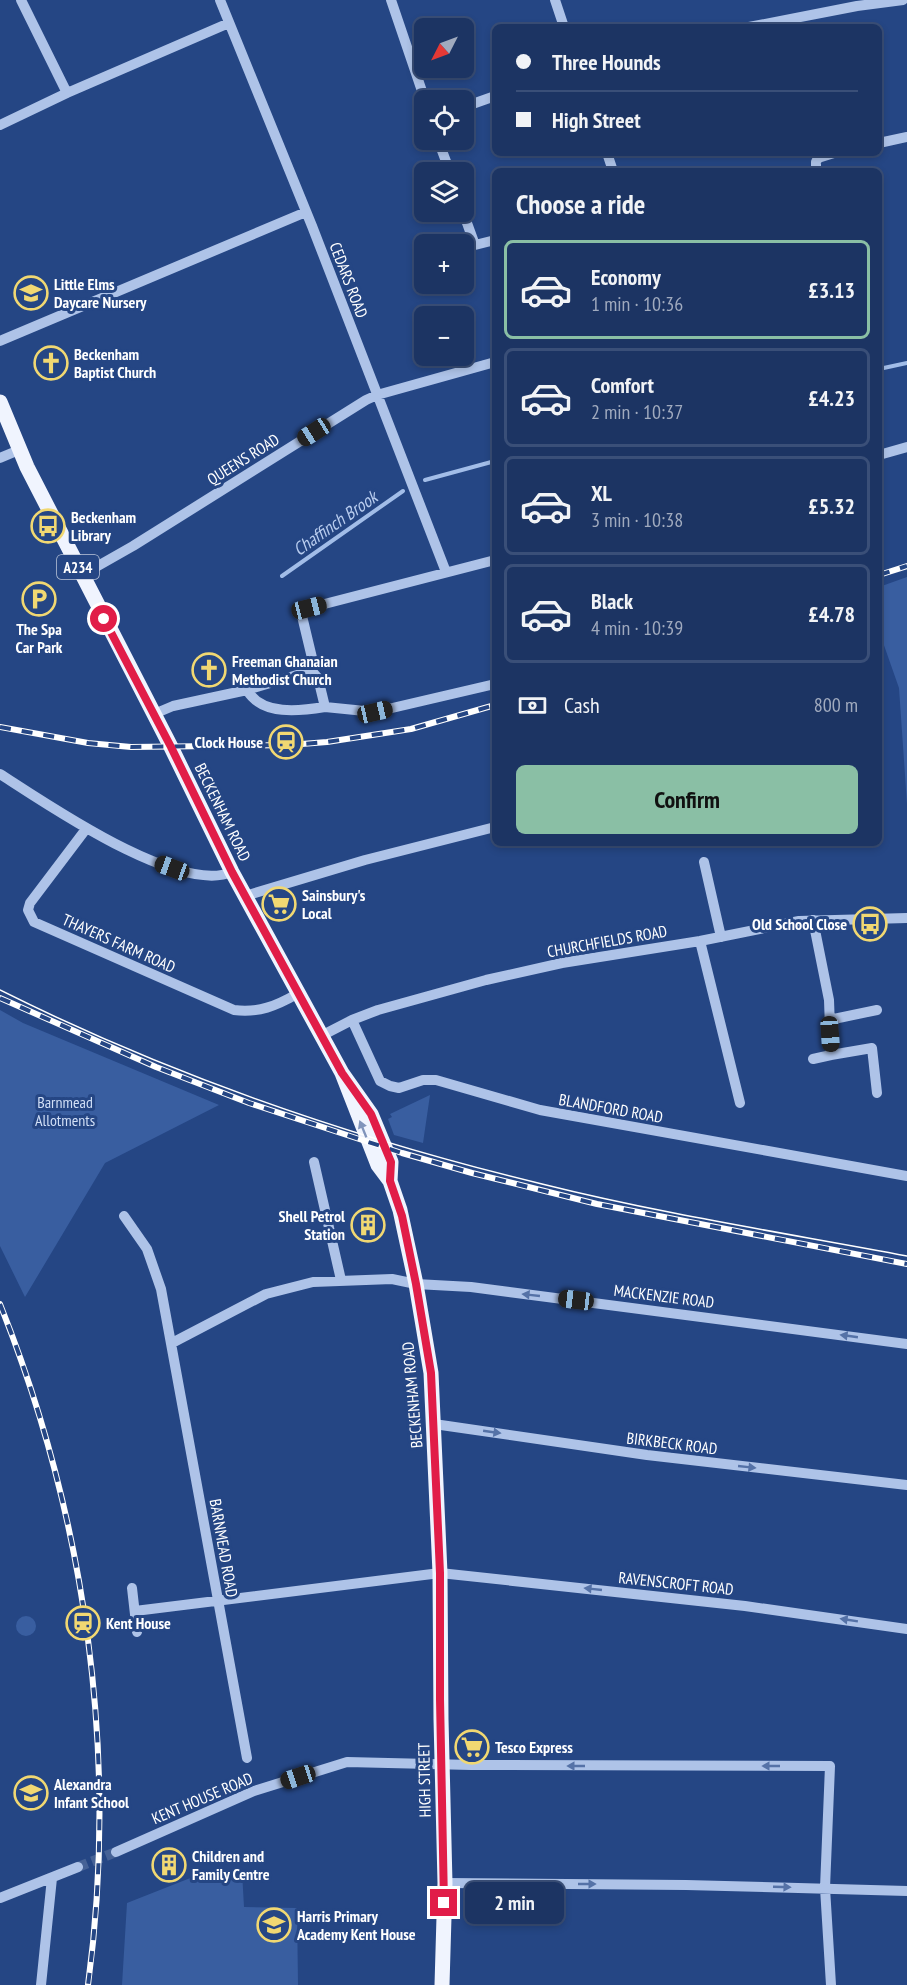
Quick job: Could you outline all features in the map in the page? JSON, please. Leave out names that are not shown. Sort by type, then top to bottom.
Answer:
[{"type":"main road","name":"BECKENHAM ROAD","points":[[0,402],[6,455],[82,575],[182,769],[232,872],[342,1073],[371,1114],[391,1162],[390,1181],[402,1216],[431,1373],[440,1573]]},
{"type":"main road","name":"HIGH STREET","points":[[440,1573],[445,1882],[442,1985]]},
{"type":"street","points":[[21,0],[67,93]]},
{"type":"street","name":"CEDARS ROAD","points":[[220,0],[306,212],[446,572]]},
{"type":"street","points":[[391,0],[422,90]]},
{"type":"street","points":[[555,0],[563,24]]},
{"type":"street","points":[[764,24],[857,6],[903,0]]},
{"type":"street","points":[[0,125],[67,93],[229,23]]},
{"type":"street","points":[[474,103],[492,97]]},
{"type":"street","points":[[882,142],[907,137]]},
{"type":"street","points":[[816,168],[818,158],[824,156]]},
{"type":"street","points":[[0,341],[306,212]]},
{"type":"street","points":[[467,222],[475,246],[492,241]]},
{"type":"street","name":"QUEENS ROAD","points":[[82,575],[133,546],[355,406],[377,395],[492,363]]},
{"type":"street","points":[[882,451],[907,447]]},
{"type":"street","points":[[154,714],[173,706],[247,690],[302,674],[310,669],[313,662],[302,616],[306,610],[492,561]]},
{"type":"street","points":[[310,669],[318,678],[325,707]]},
{"type":"street","points":[[247,690],[261,704],[283,710],[300,711],[325,707],[375,712],[492,685]]},
{"type":"street","points":[[0,774],[86,829],[140,856],[172,868],[211,877],[232,872]]},
{"type":"street","points":[[245,896],[365,860],[492,828]]},
{"type":"street","name":"THAYERS FARM ROAD","points":[[86,829],[30,903],[28,910],[34,922],[234,1010],[250,1012],[267,1008],[297,994]]},
{"type":"street","points":[[704,862],[721,937]]},
{"type":"street","name":"CHURCHFIELDS ROAD","points":[[321,1036],[378,1010],[516,973],[613,954],[700,941],[782,924],[813,920],[907,918]]},
{"type":"street","points":[[813,920],[829,1000],[831,1055]]},
{"type":"street","points":[[700,941],[740,1103]]},
{"type":"street","points":[[829,1020],[877,1010]]},
{"type":"street","name":"BLANDFORD ROAD","points":[[352,1020],[361,1036],[377,1077],[390,1086],[399,1088],[423,1080],[436,1080],[540,1110],[907,1176]]},
{"type":"street","points":[[813,1059],[873,1048],[877,1093]]},
{"type":"street","points":[[315,1162],[341,1280]]},
{"type":"street","name":"BARNMEAD ROAD","points":[[124,1216],[147,1249],[161,1288],[247,1758]]},
{"type":"street","points":[[172,1343],[266,1294],[313,1282],[392,1279],[416,1284]]},
{"type":"street","name":"MACKENZIE ROAD","points":[[416,1284],[471,1287],[907,1344]]},
{"type":"street","name":"BIRKBECK ROAD","points":[[434,1424],[647,1455],[907,1485]]},
{"type":"street","name":"RAVENSCROFT ROAD","points":[[135,1611],[440,1573],[745,1606],[907,1629]]},
{"type":"street","points":[[132,1588],[137,1632]]},
{"type":"street","name":"KENT HOUSE ROAD","points":[[116,1852],[254,1791],[347,1762],[505,1766],[830,1766],[825,1888]]},
{"type":"street","points":[[0,1898],[78,1867]]},
{"type":"street","points":[[41,1985],[52,1878]]},
{"type":"street","points":[[445,1882],[686,1884],[907,1891]]},
{"type":"street","points":[[825,1888],[831,1985]]},
{"type":"green space","points":[[907,577],[907,804],[899,688],[882,640],[882,586]]},
{"type":"green space","name":"Barnmead Allotments","points":[[0,1010],[23,1023],[219,1105],[105,1163],[25,1297],[0,1246]]},
{"type":"green space","points":[[430,1095],[423,1143],[394,1135],[388,1119],[392,1117],[390,1114]]},
{"type":"green space","points":[[26,1616],[33,1619],[36,1626],[33,1633],[26,1636],[19,1633],[16,1626],[19,1619]]},
{"type":"green space","points":[[242,1872],[244,1907],[297,1908],[298,1985],[122,1985],[127,1903],[203,1873]]},
{"type":"waterway","name":"Chaffinch Brook","points":[[882,368],[907,363]]},
{"type":"waterway","name":"Chaffinch Brook","points":[[425,480],[492,462]]},
{"type":"waterway","name":"Chaffinch Brook","points":[[282,576],[403,491]]},
{"type":"tunnel","points":[[78,1867],[116,1852]]},
{"type":"tram line","points":[[0,990],[65,1021],[198,1077],[334,1126],[403,1147],[632,1205],[907,1256]]},
{"type":"railway","points":[[882,574],[907,566]]},
{"type":"railway","points":[[0,727],[88,743],[131,747],[289,745],[327,742],[411,729],[492,706]]},
{"type":"railway","points":[[0,998],[156,1067],[249,1103],[402,1153],[597,1204],[907,1264]]},
{"type":"railway","points":[[0,1304],[30,1386],[54,1469],[74,1553],[88,1639],[96,1725],[99,1812],[97,1899],[88,1985]]},
{"type":"place","name":"Little Elms Daycare Nursery","points":[[31,293]]},
{"type":"place","name":"Beckenham Baptist Church","points":[[51,363]]},
{"type":"place","name":"Beckenham Library","points":[[48,526]]},
{"type":"place","name":"The Spa Car Park","points":[[39,599]]},
{"type":"place","name":"Freeman Ghanaian Methodist Church","points":[[209,670]]},
{"type":"place","name":"Clock House","points":[[286,742]]},
{"type":"place","name":"Sainsbury's Local","points":[[279,904]]},
{"type":"place","name":"Old School Close","points":[[870,924]]},
{"type":"place","name":"Shell Petrol Station","points":[[368,1225]]},
{"type":"place","name":"Kent House","points":[[83,1623]]},
{"type":"place","name":"Tesco Express","points":[[472,1747]]},
{"type":"place","name":"Alexandra Infant School","points":[[31,1793]]},
{"type":"place","name":"Children and Family Centre","points":[[169,1865]]},
{"type":"place","name":"Harris Primary Academy Kent House","points":[[274,1925]]},
{"type":"route","points":[[104,619],[259,924],[342,1073],[371,1114],[391,1162],[390,1181],[402,1216],[431,1373],[440,1573],[444,1903]]}]
